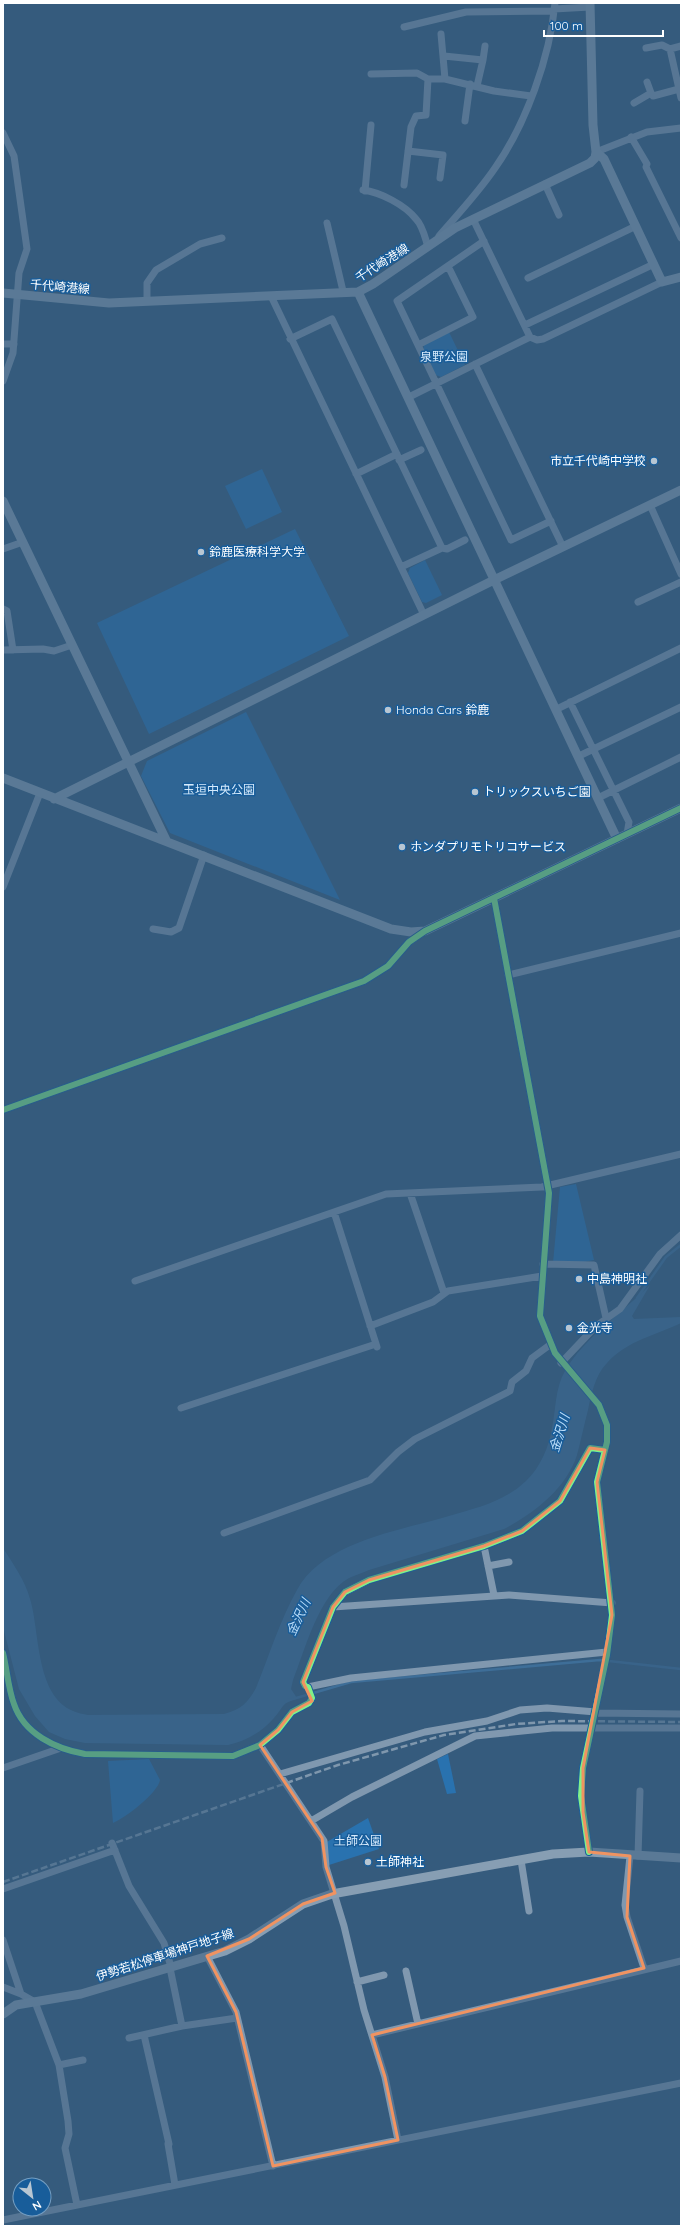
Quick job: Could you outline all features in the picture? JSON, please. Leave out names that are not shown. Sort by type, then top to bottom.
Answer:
[{"type":"street","points":[[404,27],[466,12],[590,5],[593,125],[596,152],[604,159],[662,282]]},
{"type":"street","points":[[371,125],[364,190],[372,191],[390,199],[412,214],[420,224],[430,246],[478,191],[496,167],[520,125],[547,46],[554,8]]},
{"type":"street","points":[[441,34],[445,79]]},
{"type":"street","points":[[646,48],[662,45],[670,49],[681,46]]},
{"type":"street","points":[[465,121],[473,85],[483,60],[485,46]]},
{"type":"street","points":[[670,49],[681,98]]},
{"type":"street","points":[[444,56],[483,60]]},
{"type":"street","points":[[371,74],[418,73],[428,79],[445,79],[494,91],[531,96]]},
{"type":"street","points":[[404,185],[411,127],[416,116],[426,115],[428,79]]},
{"type":"street","points":[[648,82],[653,96],[679,89]]},
{"type":"street","points":[[634,103],[651,93]]},
{"type":"street","points":[[596,152],[631,137],[660,130],[681,128]]},
{"type":"street","points":[[3,133],[14,156],[27,249],[19,273],[14,344],[3,381]]},
{"type":"street","points":[[631,137],[647,164],[646,167],[681,238]]},
{"type":"street","points":[[408,152],[443,155],[440,178]]},
{"type":"street","name":"千代崎港線","points":[[3,293],[88,302],[271,296],[343,291],[358,292],[373,284],[473,219],[590,163],[595,158],[596,152]]},
{"type":"street","points":[[545,184],[559,215]]},
{"type":"street","points":[[473,219],[530,337],[537,340],[543,339],[662,282],[681,277]]},
{"type":"street","points":[[327,223],[343,291]]},
{"type":"street","points":[[528,278],[636,226]]},
{"type":"street","points":[[147,301],[147,283],[156,270],[200,244],[222,238]]},
{"type":"street","points":[[484,241],[397,301],[511,540],[551,521]]},
{"type":"street","points":[[525,325],[654,264]]},
{"type":"street","points":[[418,345],[473,317],[448,266]]},
{"type":"street","points":[[358,292],[482,550],[494,580],[579,756],[617,839]]},
{"type":"street","points":[[271,296],[290,339],[424,615]]},
{"type":"street","points":[[290,339],[332,319],[442,548]]},
{"type":"street","points":[[409,396],[530,337]]},
{"type":"street","points":[[3,344],[14,344]]},
{"type":"street","points":[[475,364],[563,547]]},
{"type":"street","points":[[356,474],[398,457],[421,450]]},
{"type":"street","points":[[54,799],[494,580],[681,490]]},
{"type":"street","points":[[3,501],[166,840]]},
{"type":"street","points":[[650,505],[681,574]]},
{"type":"street","points":[[401,567],[442,548],[446,549],[465,540]]},
{"type":"street","points":[[3,549],[23,542]]},
{"type":"street","points":[[638,602],[681,582]]},
{"type":"street","points":[[3,609],[7,611],[5,621],[13,650]]},
{"type":"street","points":[[3,650],[54,651],[72,645]]},
{"type":"street","points":[[556,709],[681,648]]},
{"type":"street","points":[[570,702],[629,822],[627,834]]},
{"type":"street","points":[[579,756],[681,707]]},
{"type":"street","points":[[598,798],[681,757]]},
{"type":"street","points":[[3,778],[54,799],[166,840],[391,929],[411,932],[425,931]]},
{"type":"street","points":[[3,887],[40,793]]},
{"type":"street","points":[[3,1110],[364,982],[388,966],[409,942],[425,931],[681,808]]},
{"type":"street","points":[[153,929],[171,932],[177,931],[204,855]]},
{"type":"street","points":[[494,898],[549,1193],[540,1316],[550,1344],[561,1363],[599,1405],[607,1425],[605,1450],[597,1482],[612,1603],[612,1615],[606,1658],[593,1728],[583,1768],[582,1796],[589,1852]]},
{"type":"street","points":[[508,975],[681,933]]},
{"type":"street","points":[[135,1281],[386,1194],[542,1187],[681,1154]]},
{"type":"street","points":[[410,1193],[444,1293]]},
{"type":"street","points":[[181,1408],[376,1345],[334,1212]]},
{"type":"street","points":[[561,1363],[588,1333],[616,1312],[626,1302],[660,1254],[681,1235]]},
{"type":"street","points":[[543,1264],[594,1265],[606,1318]]},
{"type":"street","points":[[370,1326],[433,1302],[444,1293],[457,1289],[542,1276]]},
{"type":"street","points":[[224,1533],[370,1480],[398,1452],[415,1439],[510,1391],[512,1382],[526,1371],[532,1358],[550,1344]]},
{"type":"street","points":[[3,1652],[14,1705],[19,1714],[26,1725],[36,1734],[60,1748],[84,1754],[233,1756],[260,1746],[278,1730],[292,1712],[309,1703],[309,1691],[303,1682],[333,1607],[345,1592],[360,1584],[484,1546],[522,1531],[534,1524],[560,1500],[590,1448],[605,1450]]},
{"type":"street","points":[[484,1546],[494,1595]]},
{"type":"street","points":[[488,1566],[509,1562]]},
{"type":"street","points":[[333,1607],[509,1594],[612,1603]]},
{"type":"street","points":[[309,1691],[351,1678],[606,1658]]},
{"type":"street","points":[[280,1774],[425,1732],[482,1723],[520,1710],[547,1708],[596,1712],[681,1714]]},
{"type":"street","points":[[311,1821],[359,1793],[474,1736],[552,1728],[681,1728]]},
{"type":"street","points":[[260,1746],[324,1841],[326,1867],[335,1894],[357,1982],[385,2077],[398,2140]]},
{"type":"street","points":[[3,1768],[60,1748]]},
{"type":"street","points":[[640,1791],[634,1856],[626,1911],[644,1968]]},
{"type":"street","points":[[112,1843],[129,1886],[164,1943],[171,1967],[182,2026]]},
{"type":"street","points":[[3,1889],[115,1850]]},
{"type":"street","name":"伊勢若松停車場神戸地子線","points":[[3,2014],[16,2005],[81,1994],[207,1956],[249,1940],[303,1904],[335,1894],[553,1854],[589,1852],[681,1858]]},
{"type":"street","points":[[521,1860],[529,1911]]},
{"type":"street","points":[[3,1940],[21,1994]]},
{"type":"street","points":[[207,1956],[233,2003],[274,2166]]},
{"type":"street","points":[[372,2035],[644,1968],[681,1961]]},
{"type":"street","points":[[406,1971],[418,2024]]},
{"type":"street","points":[[357,1982],[384,1975]]},
{"type":"street","points":[[3,1987],[21,1994],[35,2002],[59,2065],[69,2134],[65,2148],[77,2205]]},
{"type":"street","points":[[129,2038],[182,2026],[237,2018]]},
{"type":"street","points":[[144,2035],[168,2144],[175,2185]]},
{"type":"street","points":[[59,2065],[83,2060]]},
{"type":"street","points":[[3,2220],[681,2083]]},
{"type":"highlighted area","points":[[590,1448],[605,1450],[597,1482],[612,1615],[583,1768],[583,1812],[589,1852],[630,1856],[627,1917],[644,1968],[372,2035],[385,2077],[398,2140],[273,2166],[236,2012],[207,1956],[249,1939],[303,1904],[335,1893],[326,1867],[322,1838],[260,1745],[278,1730],[292,1712],[312,1701],[303,1682],[333,1607],[345,1592],[369,1580],[484,1546],[522,1531],[560,1501]]},
{"type":"green space","name":"泉野公園","points":[[449,332],[465,365],[441,377],[436,375],[423,350],[424,345]]},
{"type":"green space","points":[[262,469],[282,512],[246,529],[225,486]]},
{"type":"green space","points":[[295,529],[349,636],[149,734],[97,623]]},
{"type":"green space","points":[[425,560],[442,595],[426,603],[422,602],[408,573],[410,568]]},
{"type":"green space","name":"玉垣中央公園","points":[[246,712],[340,900],[170,833],[141,776],[147,761]]},
{"type":"green space","points":[[576,1184],[594,1260],[584,1262],[553,1263],[560,1187]]},
{"type":"green space","points":[[448,1754],[456,1793],[447,1794],[437,1759]]},
{"type":"green space","points":[[149,1759],[160,1780],[158,1785],[154,1792],[140,1804],[113,1823],[108,1761]]},
{"type":"green space","name":"土師公園","points":[[368,1818],[379,1849],[329,1865],[325,1843]]},
{"type":"water","name":"金沢川","points":[[650,1285],[632,1316],[634,1319],[681,1317],[681,1323],[642,1339],[623,1349],[607,1363],[599,1373],[592,1392],[577,1455],[565,1479],[557,1489],[537,1508],[504,1529],[369,1570],[349,1578],[338,1586],[329,1596],[321,1609],[308,1639],[291,1689],[297,1698],[285,1704],[269,1723],[259,1732],[241,1741],[228,1745],[85,1743],[65,1739],[49,1732],[35,1716],[19,1689],[3,1627],[3,1548],[28,1592],[45,1677],[52,1691],[61,1703],[75,1712],[88,1715],[224,1714],[235,1710],[247,1702],[256,1688],[280,1626],[297,1590],[309,1574],[325,1560],[344,1549],[365,1540],[469,1510],[499,1499],[517,1488],[531,1476],[540,1464],[551,1435],[559,1384],[565,1371],[573,1359],[593,1336]]},
{"type":"waterway","points":[[637,1298],[666,1257],[681,1245]]},
{"type":"waterway","points":[[286,1701],[351,1682],[600,1660],[681,1669]]},
{"type":"railway","points":[[3,1882],[338,1765],[444,1735],[516,1724],[562,1721],[681,1722]]},
{"type":"cycle path","points":[[3,1110],[364,981],[388,966],[409,942],[425,931],[681,808]]},
{"type":"cycle path","points":[[494,898],[549,1193],[540,1316],[555,1353],[599,1405],[607,1425],[607,1442],[597,1482],[612,1615],[607,1655],[583,1768],[581,1796],[589,1852]]},
{"type":"cycle path","points":[[3,1653],[10,1692],[19,1715],[33,1732],[52,1744],[74,1752],[85,1754],[233,1756],[260,1745],[278,1730],[292,1712],[309,1703],[312,1698],[308,1687],[305,1686],[303,1682],[333,1607],[345,1592],[369,1580],[484,1546],[522,1531],[560,1501],[590,1448],[605,1450]]},
{"type":"place","name":"市立千代崎中学校","points":[[654,461]]},
{"type":"place","name":"鈴鹿医療科学大学","points":[[201,552]]},
{"type":"place","name":"Honda Cars 鈴鹿","points":[[388,710]]},
{"type":"place","name":"トリックスいちご園","points":[[475,792]]},
{"type":"place","name":"ホンダプリモトリコサービス","points":[[402,847]]},
{"type":"place","name":"中島神明社","points":[[579,1279]]},
{"type":"place","name":"金光寺","points":[[569,1328]]},
{"type":"place","name":"土師神社","points":[[368,1862]]}]
